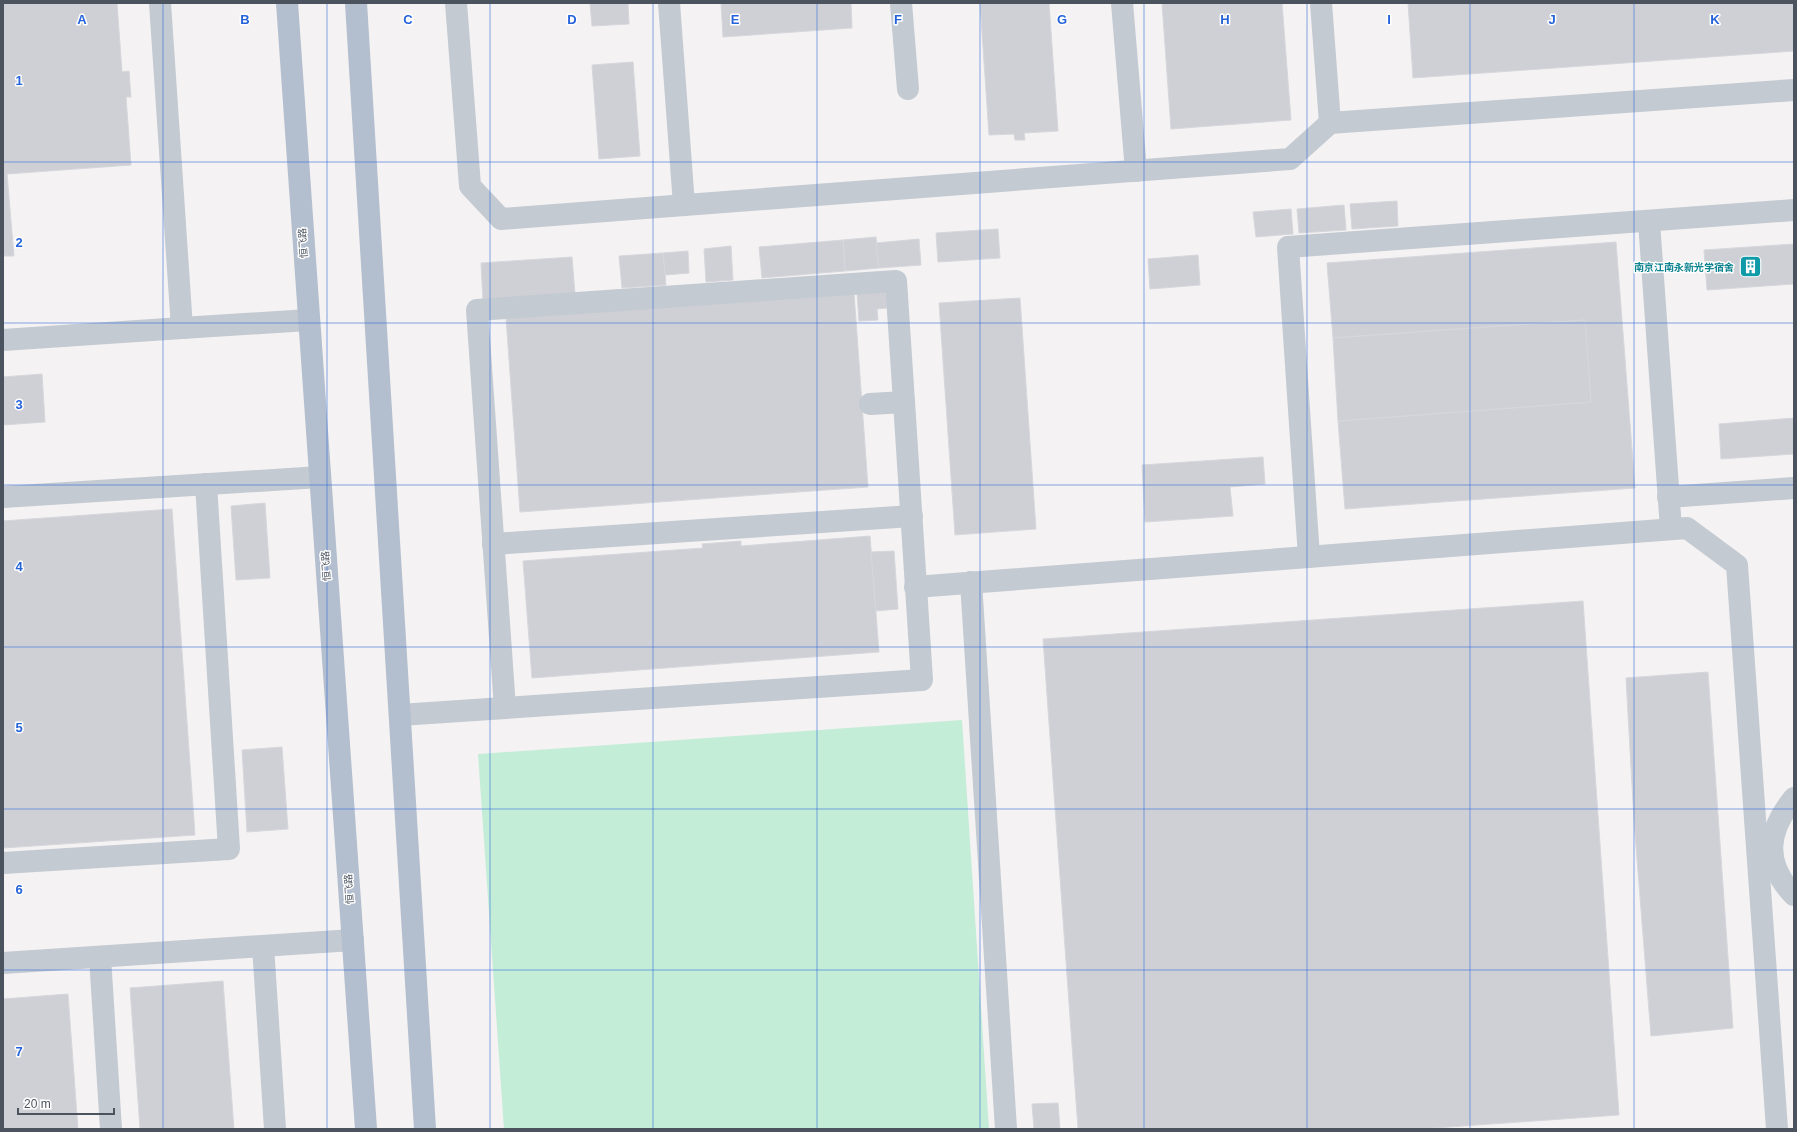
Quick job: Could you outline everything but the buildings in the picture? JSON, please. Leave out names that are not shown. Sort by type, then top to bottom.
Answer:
[{"type":"main road","name":"恒飞路","points":[[286,3],[366,1129]]},
{"type":"main road","points":[[356,3],[425,1129]]},
{"type":"lane","points":[[160,3],[182,328]]},
{"type":"lane","points":[[456,3],[470,186],[501,219],[1290,159],[1330,123],[1794,90]]},
{"type":"lane","points":[[669,3],[684,205]]},
{"type":"lane","points":[[901,3],[908,89]]},
{"type":"lane","points":[[1122,3],[1136,171]]},
{"type":"lane","points":[[1321,3],[1330,123]]},
{"type":"lane","points":[[1309,557],[1288,247],[1649,222],[1794,210]]},
{"type":"lane","points":[[1649,222],[1671,530]]},
{"type":"lane","points":[[400,714],[505,708],[922,680],[896,281],[477,310],[505,708]]},
{"type":"lane","points":[[3,340],[309,320]]},
{"type":"lane","points":[[870,404],[904,402]]},
{"type":"lane","points":[[3,497],[320,477]]},
{"type":"lane","points":[[3,863],[229,849],[206,484]]},
{"type":"lane","points":[[1668,497],[1794,488]]},
{"type":"lane","points":[[493,544],[912,516]]},
{"type":"lane","points":[[915,587],[1687,528],[1737,565],[1765,851],[1777,1129]]},
{"type":"lane","points":[[971,582],[1006,1129]]},
{"type":"lane","points":[[1765,851],[1782,813],[1794,798]]},
{"type":"lane","points":[[1765,851],[1783,882],[1794,895]]},
{"type":"lane","points":[[3,963],[353,940]]},
{"type":"lane","points":[[263,946],[275,1129]]},
{"type":"lane","points":[[100,957],[111,1129]]},
{"type":"green space","points":[[962,720],[989,1129],[504,1129],[478,754]]},
{"type":"place","name":"南京江南永新光学宿舍","points":[[1750,267]]}]
